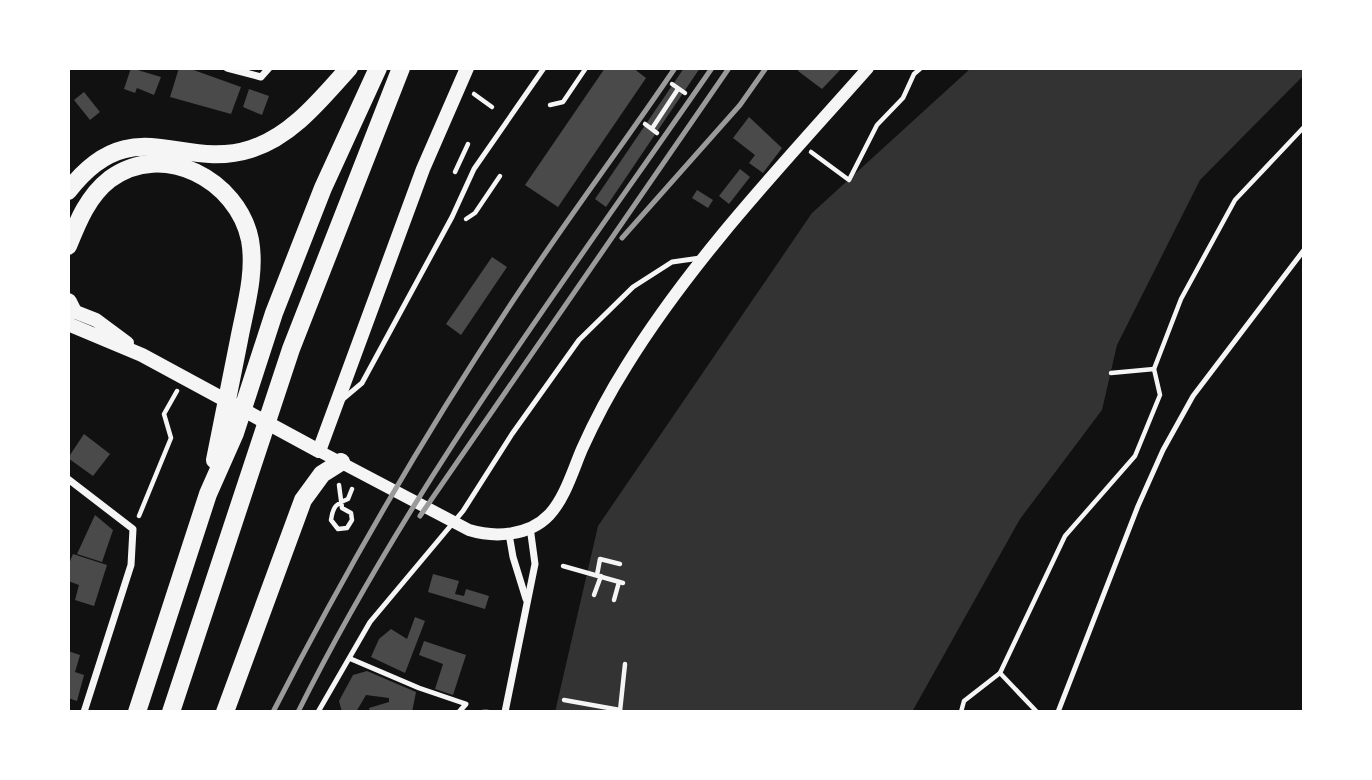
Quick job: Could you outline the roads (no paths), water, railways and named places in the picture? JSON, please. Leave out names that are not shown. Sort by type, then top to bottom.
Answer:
[{"type":"highway","points":[[68,191],[96,164],[139,146],[218,153],[261,145],[310,111],[349,68]]},
{"type":"highway","points":[[137,712],[208,494],[235,433],[274,313],[323,188],[378,68]]},
{"type":"highway","points":[[171,712],[291,349],[401,68]]},
{"type":"highway","points":[[375,137],[414,68]]},
{"type":"highway","points":[[68,246],[81,214],[97,192],[116,176],[138,167],[165,165],[201,174],[215,183],[237,206],[250,237],[251,274],[208,494]]},
{"type":"highway","points":[[225,712],[303,500],[315,480],[341,463]]},
{"type":"main road","points":[[69,311],[96,320],[142,355],[319,451],[423,169],[467,68]]},
{"type":"street","points":[[227,68],[261,77],[269,68]]},
{"type":"street","points":[[319,451],[469,530],[487,535],[509,534],[545,519],[558,502],[593,425],[627,365],[702,258],[868,68]]},
{"type":"street","points":[[68,479],[133,529],[131,565],[84,712]]},
{"type":"street","points":[[505,712],[536,564],[530,527]]},
{"type":"street","points":[[509,534],[515,567],[527,599]]},
{"type":"lane","points":[[329,411],[362,383],[452,217],[474,169],[544,68]]},
{"type":"lane","points":[[1058,712],[1138,506],[1163,450],[1193,396],[1304,250]]},
{"type":"lane","points":[[318,712],[370,622],[463,511],[512,435],[579,340],[634,287],[672,262],[702,258]]},
{"type":"lane","points":[[351,659],[419,688],[466,704],[459,712]]},
{"type":"railway","points":[[273,712],[363,545],[460,383],[547,251],[675,68]]},
{"type":"railway","points":[[298,712],[390,544],[441,463],[547,304],[712,68]]},
{"type":"railway","points":[[420,516],[729,68]]},
{"type":"railway","points":[[622,238],[740,105],[766,68]]}]
